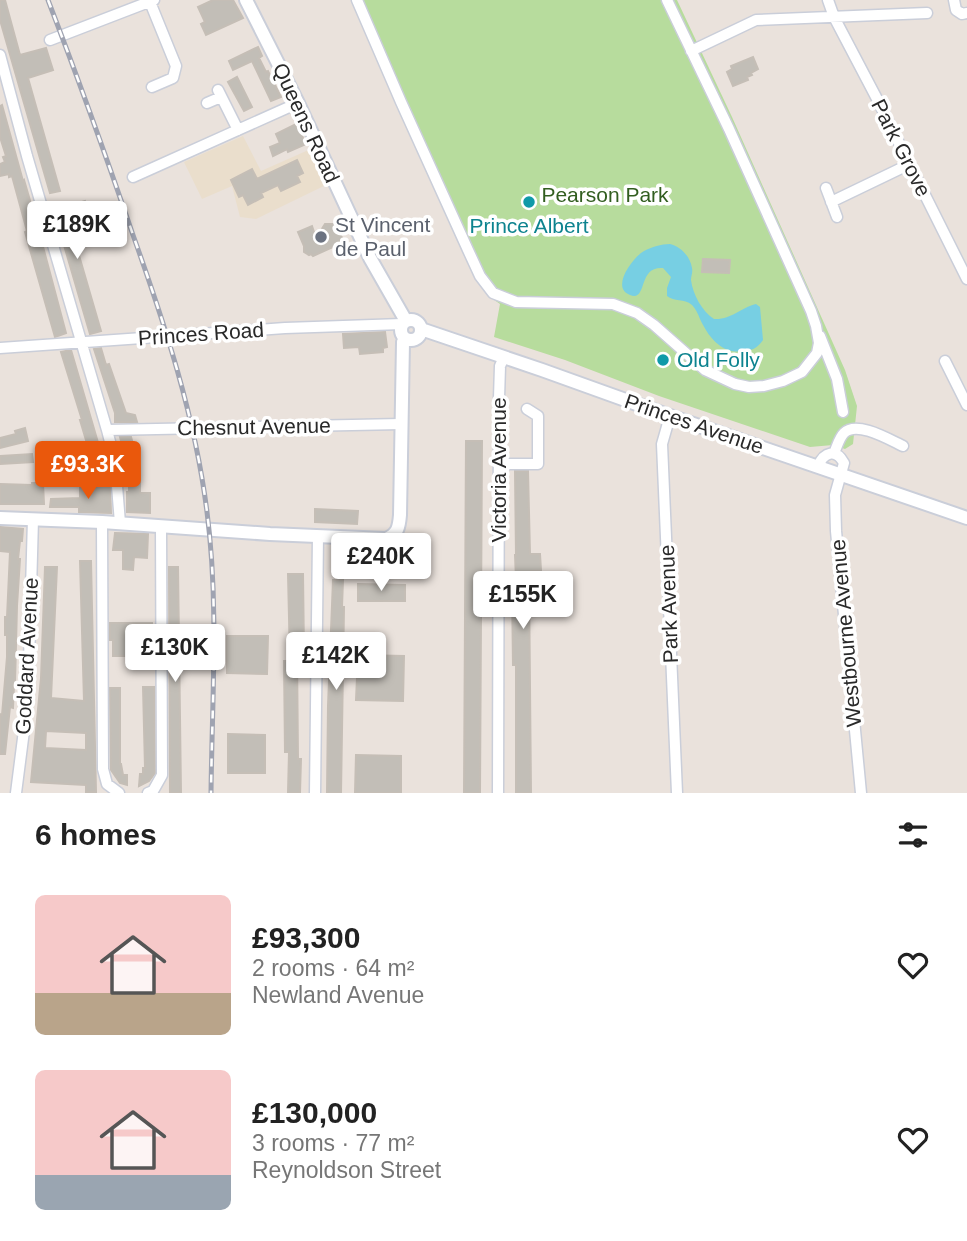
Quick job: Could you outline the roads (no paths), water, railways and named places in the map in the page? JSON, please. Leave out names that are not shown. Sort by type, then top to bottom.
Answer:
[{"type":"street","name":"Queens Road","points":[[246,0],[298,103],[370,258],[404,322]]},
{"type":"street","points":[[357,0],[480,276],[493,293],[516,302],[613,304],[637,313],[654,325],[705,370],[735,384],[749,387],[783,381],[802,372],[817,353],[819,343],[816,326]]},
{"type":"street","points":[[667,0],[811,311],[838,379],[843,412]]},
{"type":"street","name":"Park Grove","points":[[828,0],[834,17],[967,279]]},
{"type":"street","points":[[50,40],[152,1],[176,65],[173,78],[152,87]]},
{"type":"street","points":[[955,5],[962,14],[967,13]]},
{"type":"street","points":[[691,51],[756,20],[927,13]]},
{"type":"street","points":[[0,55],[115,461],[120,523]]},
{"type":"street","points":[[207,103],[219,93],[238,130]]},
{"type":"street","points":[[133,177],[298,103]]},
{"type":"street","points":[[831,202],[909,164]]},
{"type":"street","points":[[826,188],[837,217]]},
{"type":"street","points":[[414,320],[419,324],[421,329],[417,338],[405,338],[400,331],[404,322],[414,320]]},
{"type":"street","name":"Princes Road","points":[[0,348],[404,322]]},
{"type":"street","name":"Princes Avenue","points":[[421,329],[967,518]]},
{"type":"street","points":[[0,518],[318,536],[386,539],[393,536],[398,530],[400,515],[405,338]]},
{"type":"street","name":"Victoria Avenue","points":[[498,793],[500,366],[503,357]]},
{"type":"street","points":[[946,361],[967,405]]},
{"type":"street","points":[[499,464],[538,464],[538,416],[527,409]]},
{"type":"street","name":"Park Avenue","points":[[670,416],[663,444],[677,793]]},
{"type":"street","name":"Chesnut Avenue","points":[[107,430],[401,424]]},
{"type":"street","points":[[834,453],[846,430],[864,425],[903,446]]},
{"type":"street","points":[[818,466],[821,459],[834,453],[840,456],[844,463],[841,474]]},
{"type":"street","name":"Westbourne Avenue","points":[[841,474],[835,495],[836,531],[861,793]]},
{"type":"street","name":"Goddard Avenue","points":[[16,793],[26,715],[33,519]]},
{"type":"street","points":[[102,522],[103,769],[107,784],[119,793]]},
{"type":"street","points":[[148,793],[153,790],[162,775],[161,526]]},
{"type":"street","points":[[315,793],[318,536]]},
{"type":"water","points":[[670,244],[687,256],[696,297],[714,319],[725,318],[756,304],[760,307],[763,340],[757,346],[751,350],[737,352],[717,344],[692,305],[667,296],[671,277],[663,268],[649,272],[636,296],[624,291],[622,286],[625,273],[634,259],[647,250]]},
{"type":"railway","points":[[48,0],[156,303],[178,371],[195,441],[207,512],[213,582],[211,793]]},
{"type":"place","name":"Prince Albert","points":[[529,202]]},
{"type":"place","name":"St Vincent de Paul","points":[[321,237]]},
{"type":"place","name":"Old Folly","points":[[663,360]]},
{"type":"park label","name":"Pearson Park","points":[[605,195]]}]
